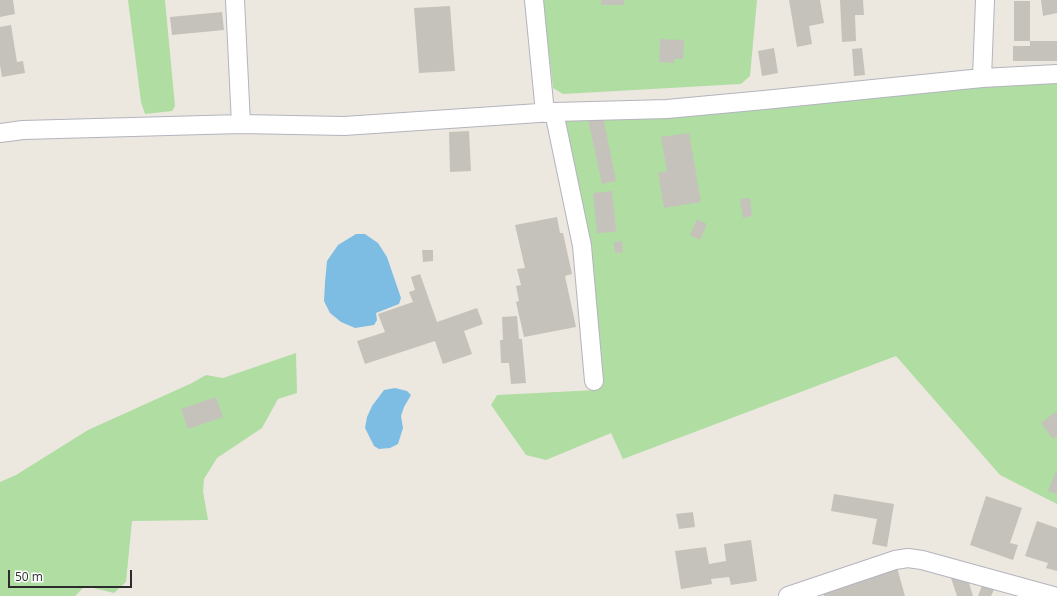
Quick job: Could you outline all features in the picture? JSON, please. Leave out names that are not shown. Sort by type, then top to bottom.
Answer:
[{"type":"street","points":[[235,0],[241,124]]},
{"type":"street","points":[[534,0],[550,112],[582,246],[594,381]]},
{"type":"street","points":[[982,78],[985,0]]},
{"type":"street","points":[[0,133],[31,130],[241,124],[344,126],[550,112],[667,109],[982,78],[1057,74]]},
{"type":"street","points":[[788,596],[895,560],[908,558],[922,560],[997,588],[1053,596]]},
{"type":"green space","points":[[128,0],[165,0],[175,106],[172,111],[145,114],[141,102]]},
{"type":"green space","points":[[543,0],[757,0],[750,76],[741,84],[563,94],[553,88]]},
{"type":"green space","points":[[1057,79],[1057,504],[1000,475],[896,356],[623,459],[611,433],[546,460],[526,455],[491,405],[497,395],[596,390],[603,383],[592,287],[559,115]]},
{"type":"green space","points":[[296,353],[297,393],[278,399],[262,428],[217,458],[204,479],[203,491],[208,520],[132,521],[126,582],[114,593],[85,586],[75,596],[0,596],[0,482],[16,475],[88,430],[192,383],[206,375],[223,378]]},
{"type":"water","points":[[356,234],[365,234],[378,243],[387,257],[401,298],[399,304],[376,313],[377,320],[374,325],[355,328],[341,322],[330,313],[324,301],[327,261],[338,245]]},
{"type":"water","points":[[395,388],[407,391],[411,395],[401,416],[403,428],[398,444],[390,448],[379,449],[374,446],[365,428],[367,417],[372,406],[384,390]]},
{"type":"building","points":[[0,0],[13,0],[15,14],[0,17]]},
{"type":"building","points":[[601,0],[624,0],[624,5],[601,5]]},
{"type":"building","points":[[789,0],[820,0],[824,23],[809,26],[812,44],[797,47]]},
{"type":"building","points":[[840,0],[863,0],[864,15],[855,15],[856,41],[842,42]]},
{"type":"building","points":[[1041,0],[1057,0],[1057,13],[1043,16]]},
{"type":"building","points":[[1014,1],[1030,1],[1030,41],[1014,41]]},
{"type":"building","points":[[450,6],[455,71],[419,73],[414,8]]},
{"type":"building","points":[[222,12],[224,30],[172,35],[170,17]]},
{"type":"building","points":[[11,25],[17,62],[23,61],[25,73],[2,77],[0,65],[0,27]]},
{"type":"building","points":[[660,39],[684,40],[683,59],[674,59],[674,63],[659,62]]},
{"type":"building","points":[[1030,41],[1057,41],[1057,61],[1013,61],[1013,46],[1030,46]]},
{"type":"building","points":[[774,48],[778,73],[762,76],[758,51]]},
{"type":"building","points":[[862,48],[865,75],[854,76],[852,49]]},
{"type":"building","points":[[603,116],[616,181],[602,184],[588,119]]},
{"type":"building","points":[[469,131],[471,171],[450,172],[449,132]]},
{"type":"building","points":[[689,133],[701,202],[664,208],[658,173],[667,171],[661,137]]},
{"type":"building","points":[[612,191],[616,232],[597,233],[593,193]]},
{"type":"building","points":[[750,198],[752,216],[743,218],[740,199]]},
{"type":"building","points":[[557,217],[560,233],[563,233],[572,274],[565,276],[576,327],[524,337],[516,302],[519,301],[516,286],[521,285],[517,269],[525,268],[515,225]]},
{"type":"building","points":[[697,219],[707,224],[700,240],[690,235]]},
{"type":"building","points":[[622,241],[623,252],[615,253],[614,242]]},
{"type":"building","points":[[422,250],[433,250],[433,261],[423,262]]},
{"type":"building","points":[[420,274],[437,322],[477,308],[483,324],[464,331],[472,354],[443,364],[435,341],[365,364],[357,341],[385,332],[378,314],[413,302],[409,292],[415,290],[411,277]]},
{"type":"building","points":[[517,316],[519,339],[522,339],[526,383],[511,384],[509,363],[501,363],[500,340],[503,340],[502,317]]},
{"type":"building","points":[[216,397],[223,417],[188,429],[181,409]]},
{"type":"building","points":[[1057,411],[1057,436],[1053,439],[1041,423]]},
{"type":"building","points":[[1057,471],[1057,494],[1048,491]]},
{"type":"building","points":[[834,494],[894,504],[887,547],[872,544],[877,519],[831,511]]},
{"type":"building","points":[[986,496],[1022,508],[1010,543],[1018,545],[1013,560],[970,545]]},
{"type":"building","points":[[693,512],[695,527],[679,529],[676,514]]},
{"type":"building","points":[[1037,521],[1057,528],[1057,571],[1046,568],[1048,563],[1025,556]]},
{"type":"building","points":[[751,540],[757,581],[731,585],[729,577],[711,579],[712,584],[681,589],[675,551],[706,547],[709,564],[726,561],[724,544]]},
{"type":"building","points":[[896,564],[905,596],[824,596],[822,588]]},
{"type":"building","points":[[966,573],[973,596],[957,596],[951,578]]},
{"type":"building","points":[[983,583],[995,588],[991,596],[978,596]]}]
